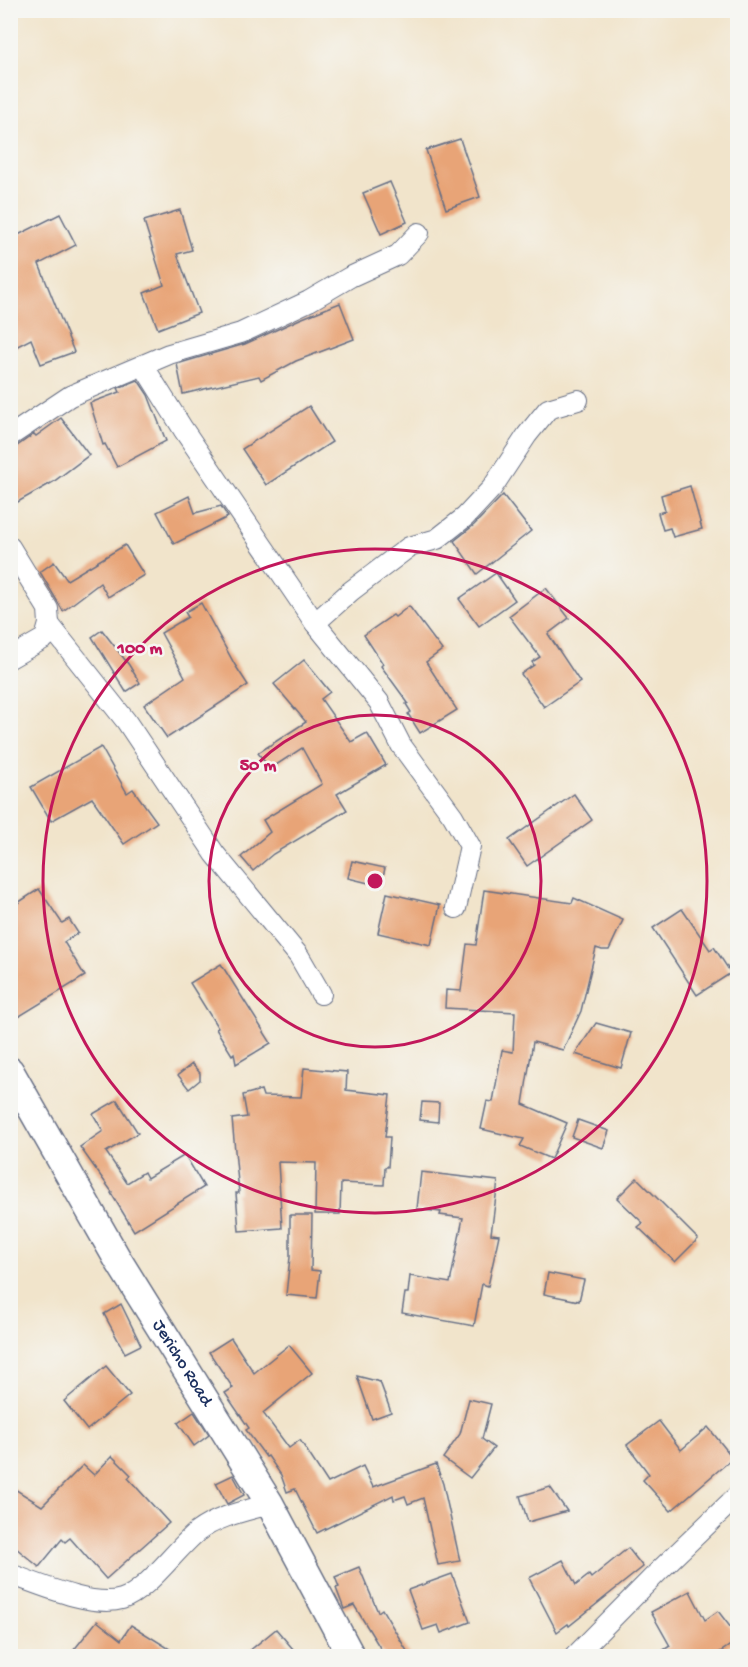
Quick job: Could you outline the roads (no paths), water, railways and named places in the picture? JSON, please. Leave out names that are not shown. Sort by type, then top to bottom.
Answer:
[{"type":"street","points":[[10,436],[70,396],[169,354],[241,333],[309,301],[350,277],[398,255],[419,233]]},
{"type":"street","points":[[143,365],[183,429],[315,623],[378,702],[401,745],[453,816],[470,846],[456,908]]},
{"type":"street","points":[[315,623],[351,591],[410,547],[437,539],[465,517],[492,488],[527,435],[548,409],[578,400]]},
{"type":"street","points":[[10,547],[48,609],[50,624],[45,638],[10,658]]},
{"type":"street","points":[[50,624],[126,721],[215,854],[299,956],[321,994]]},
{"type":"street","name":"Jericho Road","points":[[10,1071],[118,1260],[270,1504],[351,1656]]},
{"type":"street","points":[[575,1656],[738,1495]]},
{"type":"street","points":[[10,1574],[63,1593],[100,1601],[122,1599],[140,1589],[182,1545],[215,1521],[270,1504]]}]
